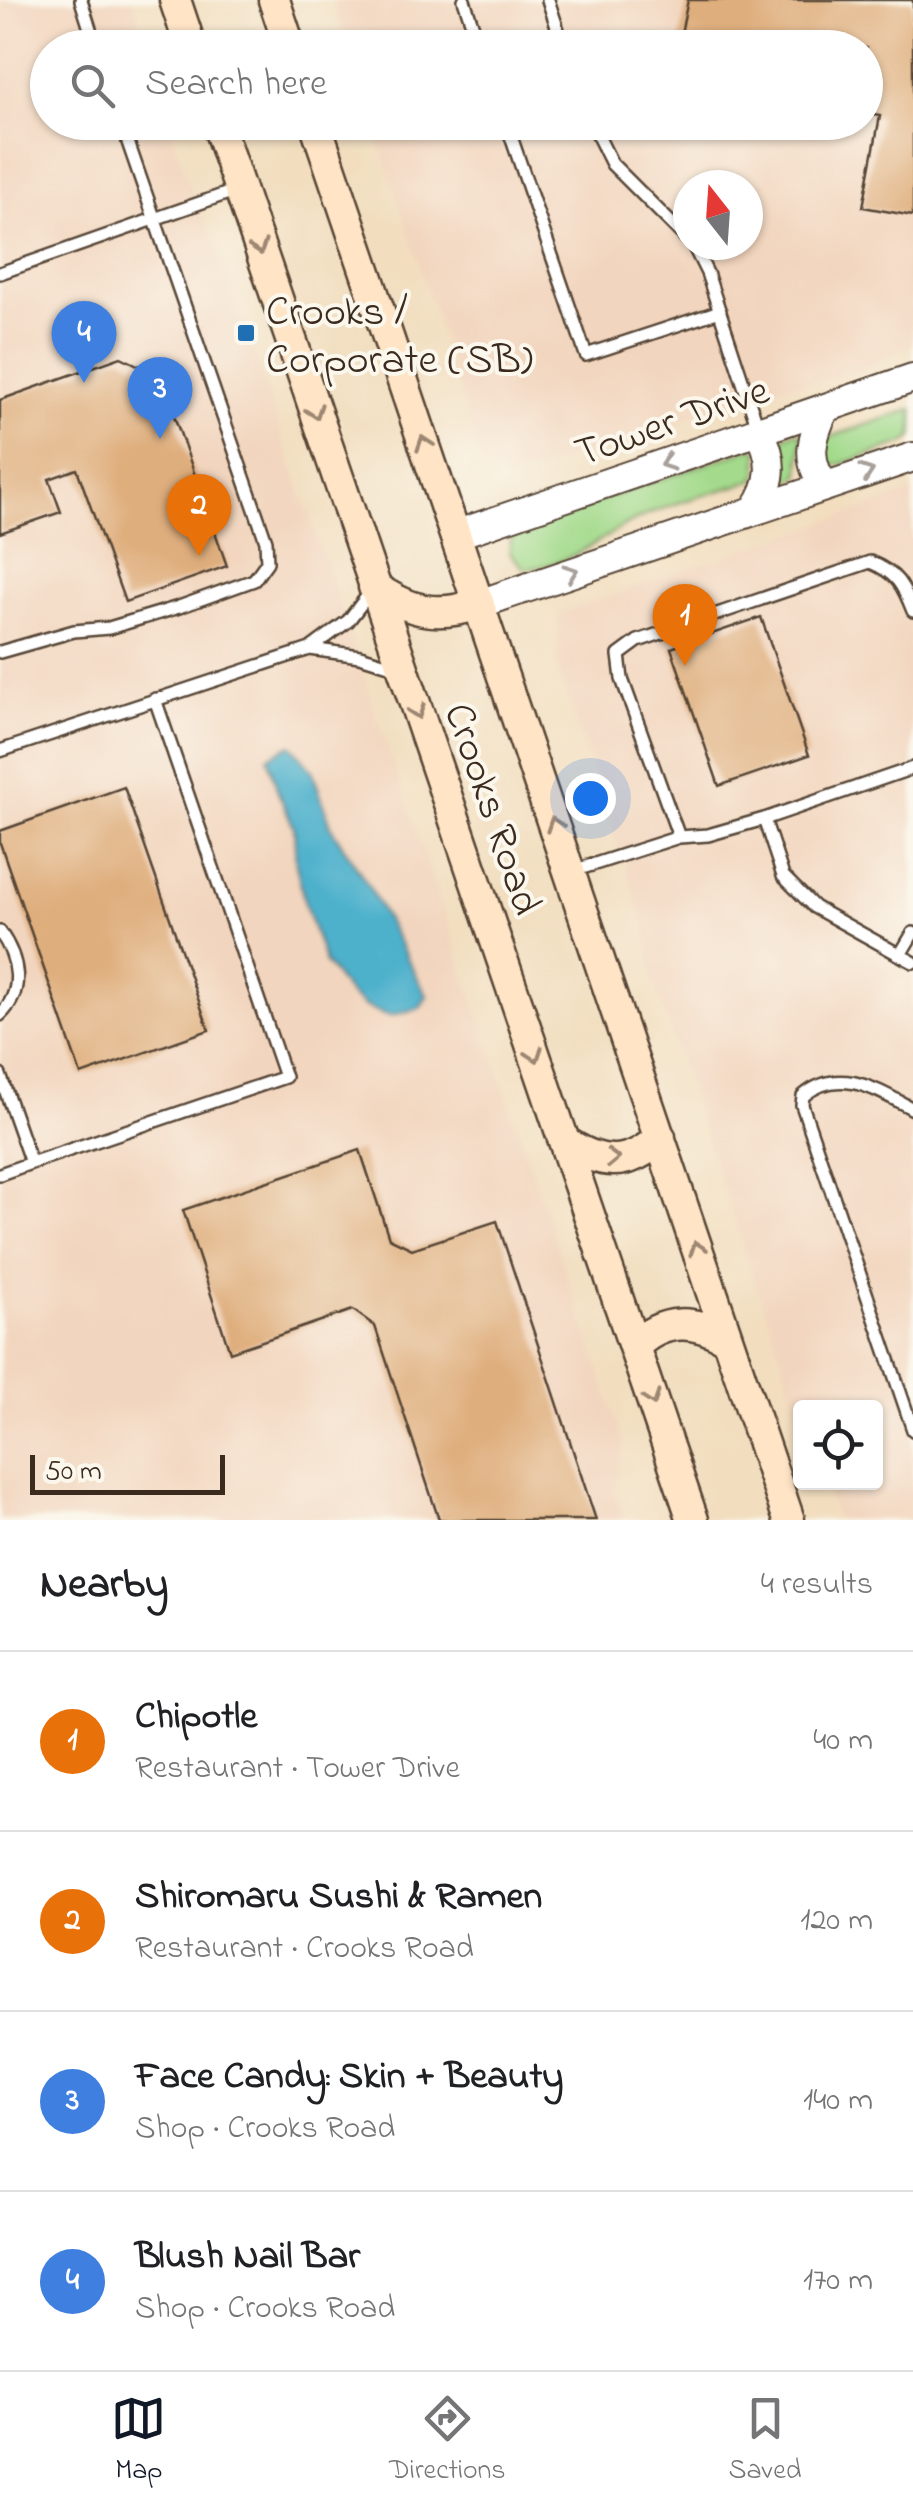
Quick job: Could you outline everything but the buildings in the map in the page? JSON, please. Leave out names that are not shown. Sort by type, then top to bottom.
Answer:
[{"type":"main road","points":[[175,0],[185,30]]},
{"type":"main road","points":[[274,0],[284,30]]},
{"type":"main road","name":"Crooks Road","points":[[222,140],[694,1520]]},
{"type":"main road","name":"Crooks Road","points":[[322,140],[788,1520]]},
{"type":"main road","points":[[374,587],[392,599],[423,610],[455,612],[479,604]]},
{"type":"main road","points":[[564,1141],[584,1155],[616,1160],[641,1153],[660,1137]]},
{"type":"main road","points":[[634,1347],[669,1324],[698,1324],[728,1340]]},
{"type":"street","name":"Tower Drive","points":[[455,535],[913,378]]},
{"type":"street","points":[[825,409],[816,427],[812,454],[813,466],[826,486]]},
{"type":"street","points":[[755,510],[771,472],[767,445],[759,432]]},
{"type":"street","points":[[479,604],[913,456]]},
{"type":"lane","points":[[81,0],[90,30]]},
{"type":"lane","points":[[464,0],[474,30]]},
{"type":"lane","points":[[548,0],[558,30]]},
{"type":"lane","points":[[0,652],[74,631],[109,628],[179,607],[254,580],[267,562],[266,542],[127,140]]},
{"type":"lane","points":[[512,140],[586,355],[720,311]]},
{"type":"lane","points":[[600,140],[612,164],[673,225]]},
{"type":"lane","points":[[0,273],[240,190]]},
{"type":"lane","points":[[700,260],[759,432]]},
{"type":"lane","points":[[679,837],[622,680],[619,655],[638,641],[870,562],[891,570],[903,584],[913,611]]},
{"type":"lane","points":[[0,752],[310,650],[348,620],[374,587]]},
{"type":"lane","points":[[310,650],[360,656],[402,669]]},
{"type":"lane","points":[[0,1174],[285,1077],[155,699]]},
{"type":"lane","points":[[570,872],[679,837],[708,835],[764,819],[913,768]]},
{"type":"lane","points":[[764,819],[783,876],[814,907],[913,962]]},
{"type":"lane","points":[[0,932],[11,951],[17,987],[15,998],[0,1015]]},
{"type":"lane","points":[[900,955],[913,933]]},
{"type":"lane","points":[[0,1075],[30,1163]]},
{"type":"lane","points":[[913,1109],[845,1080],[816,1085],[803,1096],[802,1106],[913,1430]]},
{"type":"shaded area","points":[[0,0],[133,0],[143,30],[30,30],[30,140],[174,140],[187,180],[224,265],[624,1443],[614,1489],[625,1520],[0,1520]]},
{"type":"shaded area","points":[[333,0],[913,0],[913,343],[846,375],[789,385],[508,479],[483,463],[378,140],[883,140],[883,30],[343,30]]},
{"type":"shaded area","points":[[913,492],[913,1520],[837,1520],[826,1490],[883,1490],[883,1400],[795,1400],[653,979],[646,929],[557,665],[560,613]]},
{"type":"green space","points":[[913,409],[913,437],[905,443],[838,465],[827,462],[824,451],[830,437]]},
{"type":"green space","points":[[796,432],[802,437],[799,476],[781,485],[782,438]]},
{"type":"green space","points":[[752,448],[758,450],[758,474],[752,481],[645,516],[555,563],[525,569],[510,553],[510,542],[520,527]]},
{"type":"water","points":[[291,745],[312,770],[332,829],[368,885],[427,996],[420,1008],[390,1016],[366,1007],[350,995],[325,963],[305,904],[296,864],[294,827],[268,757]]},
{"type":"place","name":"Crooks / Corporate (SB)","points":[[246,333]]},
{"type":"place","name":"Blush Nail Bar","points":[[84,383]]},
{"type":"place","name":"Face Candy: Skin + Beauty","points":[[160,439]]},
{"type":"place","name":"Shiromaru Sushi & Ramen","points":[[199,556]]},
{"type":"place","name":"Chipotle","points":[[685,666]]}]
